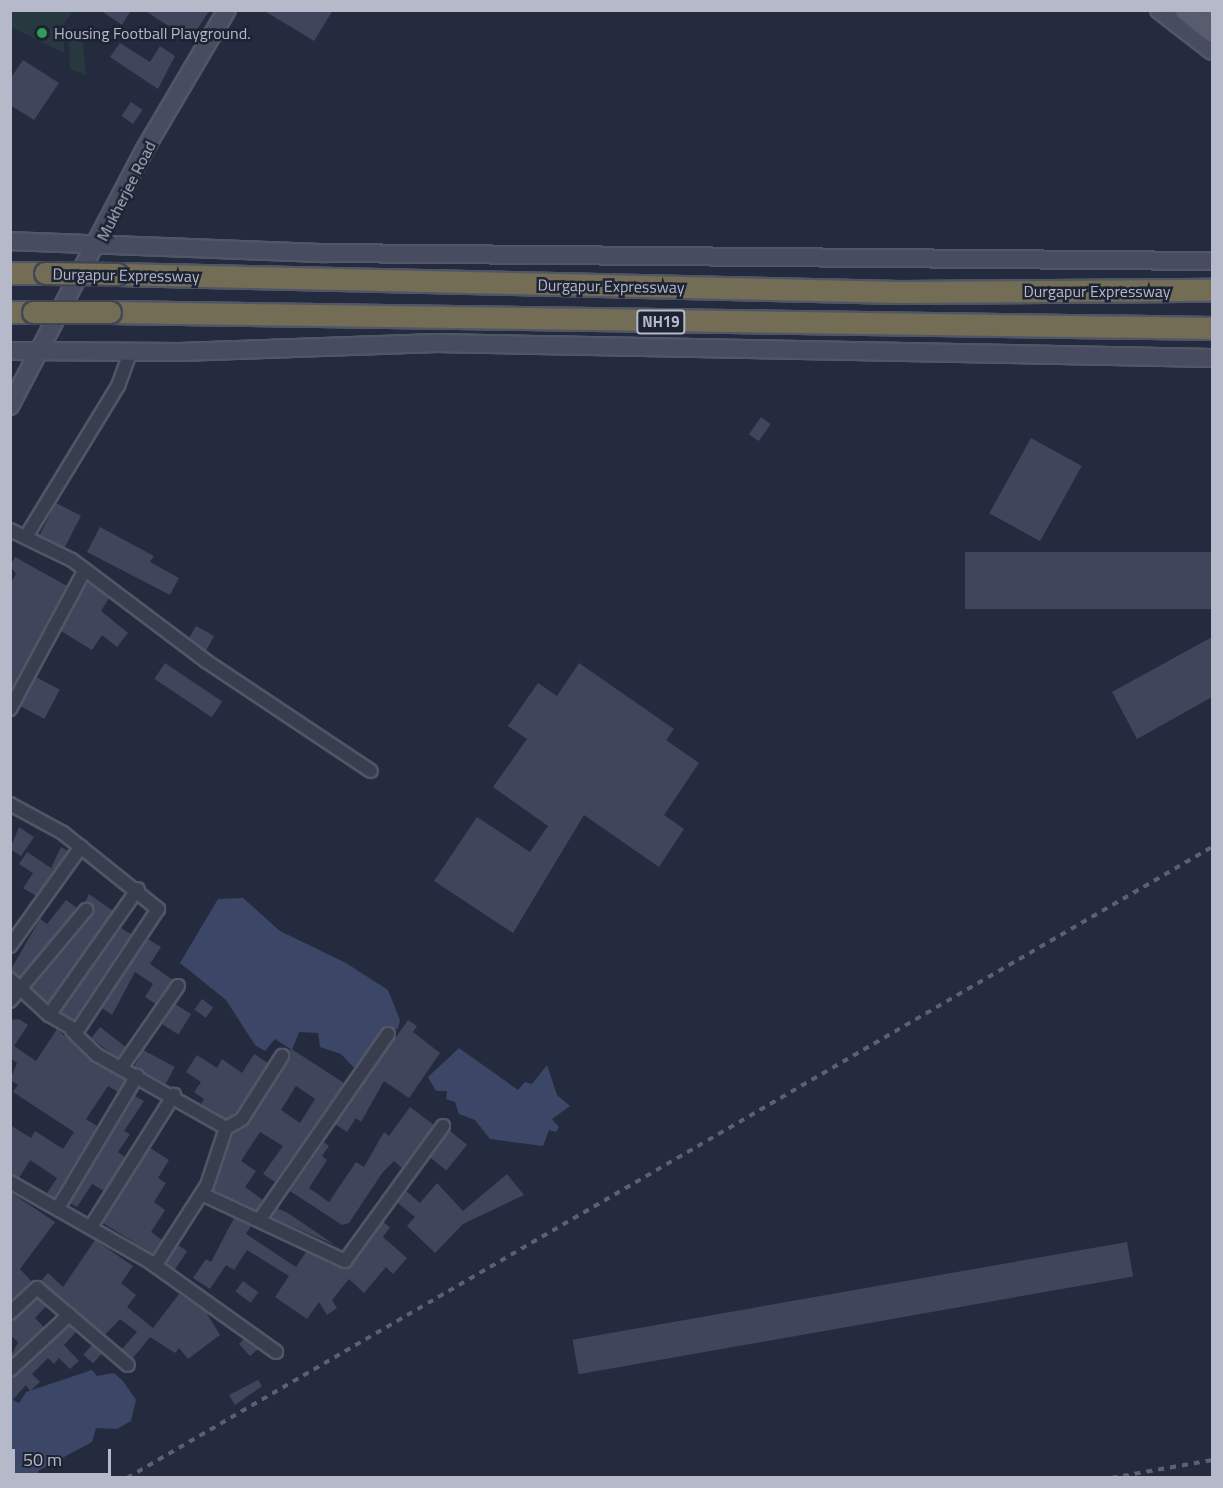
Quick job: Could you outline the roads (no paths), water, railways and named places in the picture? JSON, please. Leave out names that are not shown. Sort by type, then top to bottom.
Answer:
[{"type":"highway","name":"Durgapur Expressway","points":[[10,273],[898,292],[1212,290]]},
{"type":"highway","name":"Durgapur Expressway","points":[[10,312],[1212,328]]},
{"type":"main road","points":[[1184,10],[1212,33]]},
{"type":"street","name":"Mukherjee Road","points":[[10,406],[100,242],[145,149],[227,10]]},
{"type":"street","points":[[1159,10],[1212,51]]},
{"type":"street","points":[[10,241],[100,242],[325,252],[1212,261]]},
{"type":"street","points":[[10,351],[130,353],[437,343],[1212,358]]},
{"type":"street","points":[[27,536],[118,386],[130,353]]},
{"type":"street","points":[[10,530],[27,536],[85,570],[206,661],[371,771]]},
{"type":"street","points":[[10,709],[85,570]]},
{"type":"street","points":[[10,804],[81,848],[156,903],[156,918],[81,1029],[72,1031]]},
{"type":"street","points":[[10,946],[81,848]]},
{"type":"street","points":[[49,1015],[138,889]]},
{"type":"street","points":[[10,1000],[86,910]]},
{"type":"street","points":[[10,979],[49,1015],[121,1068],[174,1095],[226,1128]]},
{"type":"street","points":[[121,1068],[178,986]]},
{"type":"street","points":[[260,1219],[388,1034]]},
{"type":"street","points":[[155,1266],[202,1194],[226,1128],[242,1119],[282,1056]]},
{"type":"street","points":[[58,1208],[137,1076]]},
{"type":"street","points":[[92,1225],[174,1095]]},
{"type":"street","points":[[202,1194],[260,1219],[345,1261],[442,1126]]},
{"type":"street","points":[[10,1182],[92,1225],[155,1266],[276,1352]]},
{"type":"street","points":[[10,1313],[37,1288],[128,1365]]},
{"type":"street","points":[[10,1371],[69,1315]]},
{"type":"water","points":[[243,898],[280,931],[346,963],[388,990],[400,1020],[398,1029],[389,1029],[359,1073],[341,1054],[320,1047],[318,1033],[299,1032],[292,1050],[275,1039],[265,1051],[255,1045],[226,1000],[180,963],[218,899]]},
{"type":"water","points":[[459,1048],[518,1090],[525,1082],[532,1084],[547,1065],[557,1095],[570,1106],[552,1119],[559,1127],[556,1132],[549,1130],[543,1146],[490,1139],[475,1120],[459,1114],[455,1102],[446,1099],[447,1091],[436,1091],[428,1077]]},
{"type":"water","points":[[92,1370],[97,1376],[114,1373],[123,1381],[136,1400],[131,1421],[117,1429],[96,1428],[92,1442],[38,1471],[40,1476],[11,1475],[11,1399],[19,1403],[26,1392]]},
{"type":"railway","points":[[127,1478],[1212,847]]},
{"type":"railway","points":[[1111,1478],[1212,1460]]},
{"type":"place","name":"Housing Football Playground.","points":[[42,33]]}]
